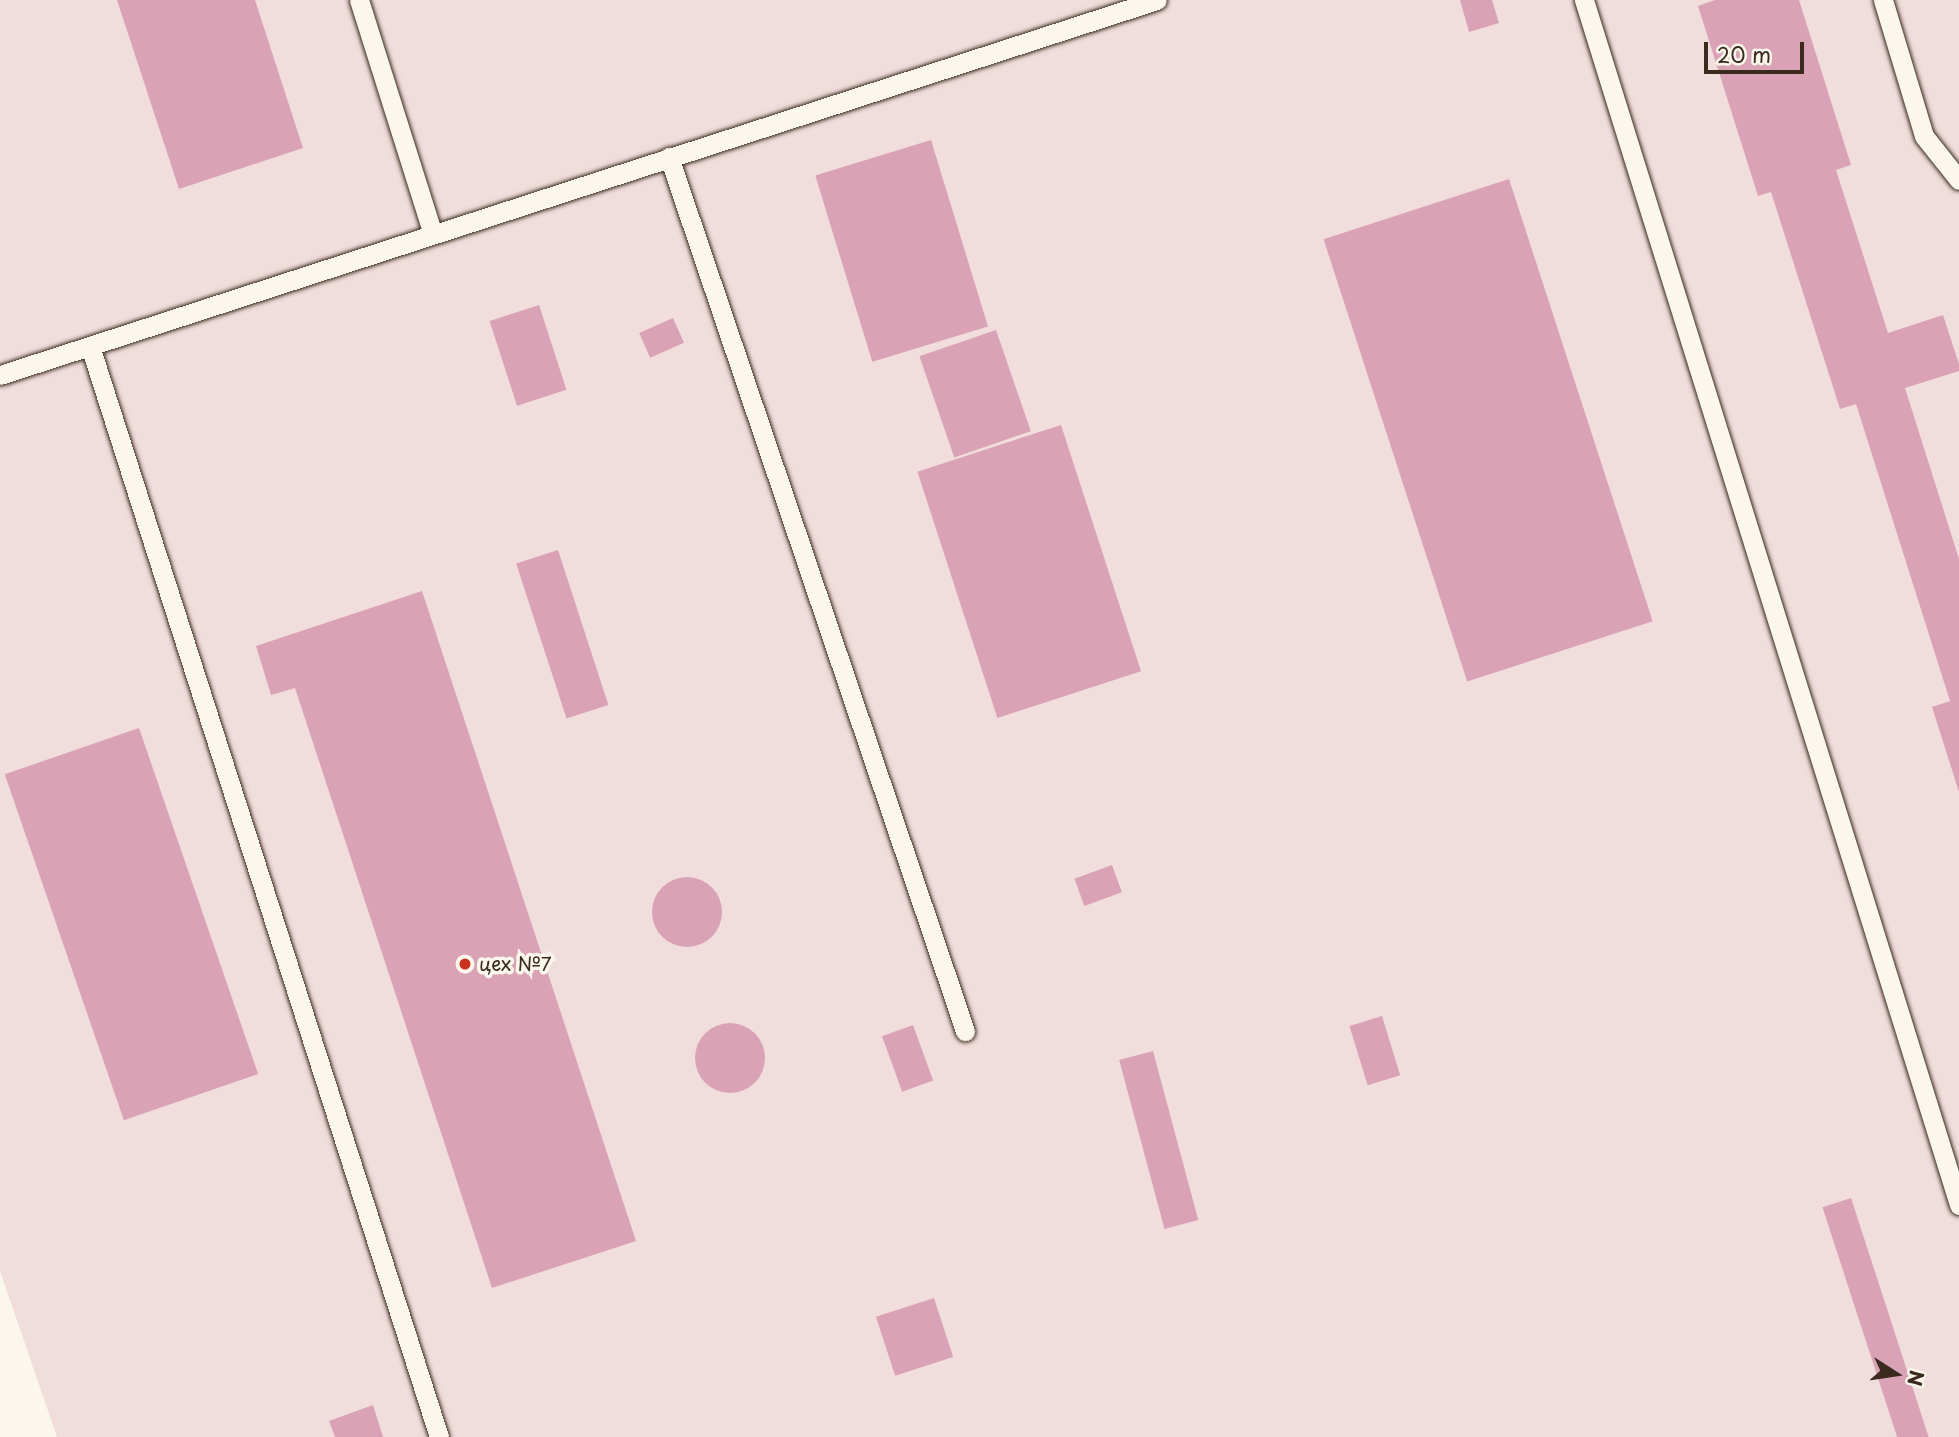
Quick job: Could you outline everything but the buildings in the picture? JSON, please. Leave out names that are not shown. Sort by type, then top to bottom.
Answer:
[{"type":"lane","points":[[359,0],[433,234]]},
{"type":"lane","points":[[0,375],[1157,0]]},
{"type":"lane","points":[[1584,0],[1959,1205]]},
{"type":"lane","points":[[1883,0],[1924,136],[1959,180]]},
{"type":"lane","points":[[669,157],[965,1031]]},
{"type":"lane","points":[[90,346],[439,1437]]},
{"type":"shaded area","points":[[0,0],[1959,0],[1959,1437],[57,1437],[0,1271]]},
{"type":"place","name":"цех №7","points":[[465,964]]}]
